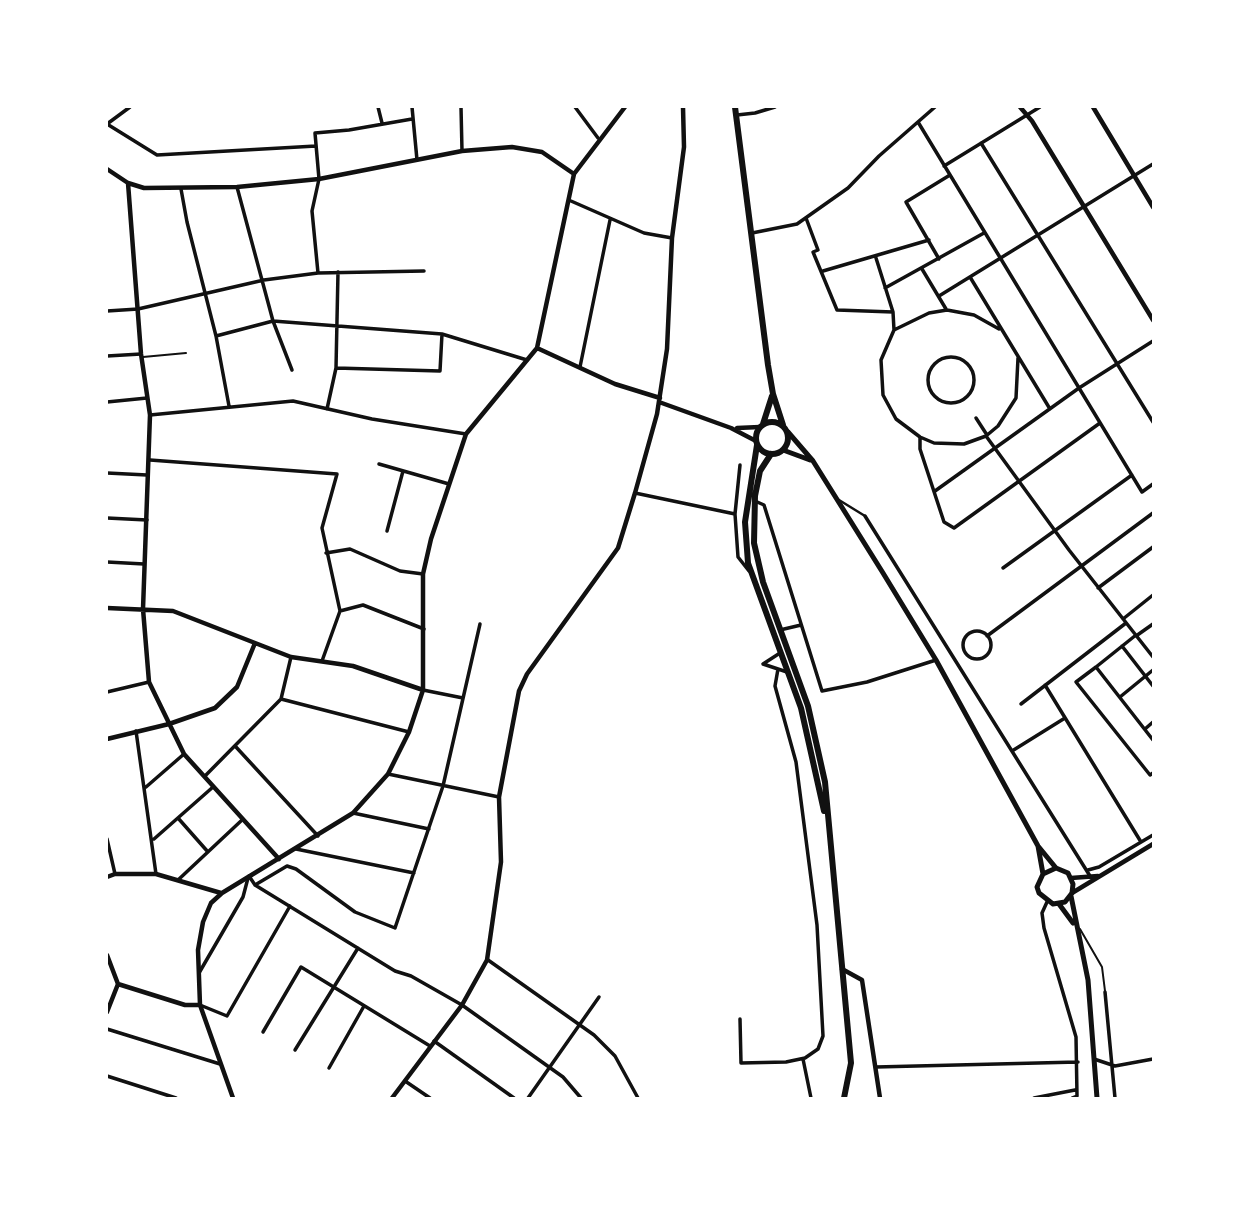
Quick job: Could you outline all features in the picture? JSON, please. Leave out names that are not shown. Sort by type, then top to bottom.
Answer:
[{"type":"main road","points":[[735,107],[773,394],[783,425],[813,461],[936,660],[1038,846],[1056,868],[1071,878],[1074,922],[1088,980],[1097,1098]]},
{"type":"main road","points":[[773,394],[757,443],[745,522],[751,574],[809,736],[828,831]]},
{"type":"main road","points":[[761,426],[773,421],[783,425]]},
{"type":"main road","points":[[783,450],[788,442],[788,432]]},
{"type":"main road","points":[[757,443],[771,454]]},
{"type":"main road","points":[[813,461],[783,450],[771,454],[760,471],[754,500],[754,543],[763,582],[799,678],[816,734],[825,782],[851,1063],[844,1098]]},
{"type":"main road","points":[[1038,846],[1043,874],[1037,887],[1047,902],[1059,904],[1074,922]]},
{"type":"main road","points":[[1043,874],[1056,868]]},
{"type":"main road","points":[[1059,904],[1071,894]]},
{"type":"street","points":[[379,107],[382,123]]},
{"type":"street","points":[[412,107],[417,160]]},
{"type":"street","points":[[461,107],[461,151]]},
{"type":"street","points":[[575,107],[598,138]]},
{"type":"street","points":[[233,1098],[200,1004],[198,950],[203,922],[211,903],[222,894],[353,813],[388,774],[409,732],[423,690],[423,574],[431,539],[466,434],[537,348],[571,201],[574,174],[598,138],[625,107]]},
{"type":"street","points":[[391,1098],[462,1005],[487,960],[501,862],[499,797],[519,691],[527,674],[618,548],[635,493],[659,400],[667,349],[672,238],[684,147],[683,107]]},
{"type":"street","points":[[737,115],[775,107]]},
{"type":"street","points":[[752,233],[797,225],[848,188],[935,107]]},
{"type":"street","points":[[1020,107],[1153,320]]},
{"type":"street","points":[[1093,107],[1153,207]]},
{"type":"street","points":[[128,108],[107,124],[158,155],[316,146]]},
{"type":"street","points":[[944,166],[1036,108]]},
{"type":"street","points":[[318,273],[312,211],[319,179],[315,133],[412,119]]},
{"type":"street","points":[[918,122],[1142,492],[1153,484]]},
{"type":"street","points":[[981,143],[1153,422]]},
{"type":"street","points":[[107,169],[128,183],[144,188],[237,187],[319,179],[461,151],[512,146],[535,148],[574,174]]},
{"type":"street","points":[[939,296],[1153,164]]},
{"type":"street","points":[[939,260],[906,201],[950,175]]},
{"type":"street","points":[[128,183],[141,355],[150,415],[150,475],[143,609],[149,682],[184,754],[279,859]]},
{"type":"street","points":[[237,187],[273,321],[292,370]]},
{"type":"street","points":[[181,189],[216,336],[229,406]]},
{"type":"street","points":[[571,201],[644,233],[672,238]]},
{"type":"street","points":[[806,218],[818,250],[813,252],[837,310],[893,312]]},
{"type":"street","points":[[579,369],[610,220]]},
{"type":"street","points":[[885,288],[985,232]]},
{"type":"street","points":[[823,271],[929,240]]},
{"type":"street","points":[[876,257],[893,312],[894,330],[881,360],[881,388],[894,417],[920,437],[949,446],[986,435],[1002,422],[1014,403],[1020,376],[1018,359]]},
{"type":"street","points":[[922,269],[947,310]]},
{"type":"street","points":[[107,311],[138,309],[264,281],[318,273],[424,271]]},
{"type":"street","points":[[327,409],[335,368],[338,272]]},
{"type":"street","points":[[970,277],[1050,409]]},
{"type":"street","points":[[894,330],[929,313],[947,310],[974,315],[1001,330]]},
{"type":"street","points":[[216,336],[273,321],[442,334],[529,360]]},
{"type":"street","points":[[335,368],[440,371],[442,334]]},
{"type":"street","points":[[935,491],[1079,388],[1153,341]]},
{"type":"street","points":[[537,348],[579,369],[731,428],[757,443]]},
{"type":"street","points":[[107,356],[141,355]]},
{"type":"street","points":[[955,357],[969,365],[974,385],[965,400],[946,403],[931,393],[929,373],[939,360],[955,357]]},
{"type":"street","points":[[107,401],[147,398]]},
{"type":"street","points":[[150,415],[293,401],[466,434]]},
{"type":"street","points":[[976,418],[1054,530],[1153,657]]},
{"type":"street","points":[[920,437],[920,449],[944,523],[954,528],[1100,423]]},
{"type":"street","points":[[731,428],[761,426]]},
{"type":"street","points":[[150,460],[337,474],[321,528],[340,611],[322,662]]},
{"type":"street","points":[[379,464],[451,485]]},
{"type":"street","points":[[740,465],[735,514],[738,557],[751,574],[763,582]]},
{"type":"street","points":[[387,531],[403,471]]},
{"type":"street","points":[[107,473],[150,475]]},
{"type":"street","points":[[1003,568],[1132,475]]},
{"type":"street","points":[[635,493],[735,514]]},
{"type":"street","points":[[836,498],[865,516],[1091,876]]},
{"type":"street","points":[[754,500],[764,505],[822,691],[867,682],[936,660]]},
{"type":"street","points":[[988,636],[1153,513]]},
{"type":"street","points":[[107,518],[147,520]]},
{"type":"street","points":[[1098,588],[1153,547]]},
{"type":"street","points":[[326,553],[350,549],[400,571],[423,574]]},
{"type":"street","points":[[107,562],[144,564]]},
{"type":"street","points":[[1123,619],[1153,595]]},
{"type":"street","points":[[340,611],[363,604],[424,629]]},
{"type":"street","points":[[107,608],[173,611],[291,657],[353,666],[423,690],[463,698]]},
{"type":"street","points":[[1020,704],[1126,623]]},
{"type":"street","points":[[255,885],[287,866],[296,869],[355,912],[395,928],[443,786],[480,624]]},
{"type":"street","points":[[1153,624],[1076,682],[1150,775],[1153,772]]},
{"type":"street","points":[[780,630],[801,625]]},
{"type":"street","points":[[980,631],[988,636],[990,649],[984,657],[971,658],[964,652],[962,642],[971,632],[980,631]]},
{"type":"street","points":[[107,738],[169,724],[215,708],[237,687],[255,643]]},
{"type":"street","points":[[1122,646],[1153,686]]},
{"type":"street","points":[[954,658],[964,652]]},
{"type":"street","points":[[780,653],[763,664],[787,673]]},
{"type":"street","points":[[204,777],[281,699],[291,657]]},
{"type":"street","points":[[1096,667],[1153,740]]},
{"type":"street","points":[[740,1019],[741,1063],[779,1063],[803,1059],[816,1052],[823,1036],[822,972],[797,770],[775,686],[778,669]]},
{"type":"street","points":[[1120,697],[1153,670]]},
{"type":"street","points":[[107,692],[149,682]]},
{"type":"street","points":[[1045,685],[1141,842]]},
{"type":"street","points":[[281,699],[409,732]]},
{"type":"street","points":[[1012,751],[1065,718]]},
{"type":"street","points":[[1145,729],[1153,722]]},
{"type":"street","points":[[136,731],[156,874]]},
{"type":"street","points":[[236,747],[318,836]]},
{"type":"street","points":[[145,788],[184,754]]},
{"type":"street","points":[[388,774],[499,797]]},
{"type":"street","points":[[153,839],[213,787]]},
{"type":"street","points":[[353,813],[429,829]]},
{"type":"street","points":[[178,818],[208,852]]},
{"type":"street","points":[[178,880],[242,820]]},
{"type":"street","points":[[1087,870],[1100,867],[1153,835]]},
{"type":"street","points":[[107,839],[115,874]]},
{"type":"street","points":[[1071,894],[1153,844]]},
{"type":"street","points":[[296,849],[414,873]]},
{"type":"street","points":[[107,877],[115,874],[156,874],[222,894]]},
{"type":"street","points":[[1071,878],[1102,875]]},
{"type":"street","points":[[248,876],[255,885],[358,948],[462,1005],[563,1077],[581,1098]]},
{"type":"street","points":[[199,973],[243,897],[248,876]]},
{"type":"street","points":[[1047,902],[1042,913],[1044,928],[1076,1037],[1078,1062],[1074,1097]]},
{"type":"street","points":[[118,984],[185,1005],[200,1004],[227,1016],[290,906]]},
{"type":"street","points":[[295,1050],[332,986],[358,948]]},
{"type":"street","points":[[107,955],[118,984],[107,1012]]},
{"type":"street","points":[[487,960],[579,1025],[615,1056],[638,1098]]},
{"type":"street","points":[[263,1032],[300,967],[432,1044],[514,1098]]},
{"type":"street","points":[[842,969],[862,980],[880,1098]]},
{"type":"street","points":[[1105,992],[1115,1066],[1115,1098]]},
{"type":"street","points":[[528,1098],[599,998]]},
{"type":"street","points":[[329,1068],[364,1006]]},
{"type":"street","points":[[107,1029],[220,1064]]},
{"type":"street","points":[[803,1059],[811,1098]]},
{"type":"street","points":[[1094,1059],[1115,1066],[1153,1059]]},
{"type":"street","points":[[874,1067],[1078,1062]]},
{"type":"street","points":[[107,1076],[176,1098]]},
{"type":"street","points":[[405,1081],[430,1098]]},
{"type":"street","points":[[1034,1098],[1075,1090]]},
{"type":"lane","points":[[141,355],[186,352]]},
{"type":"lane","points":[[1074,922],[1102,967],[1105,992]]}]
